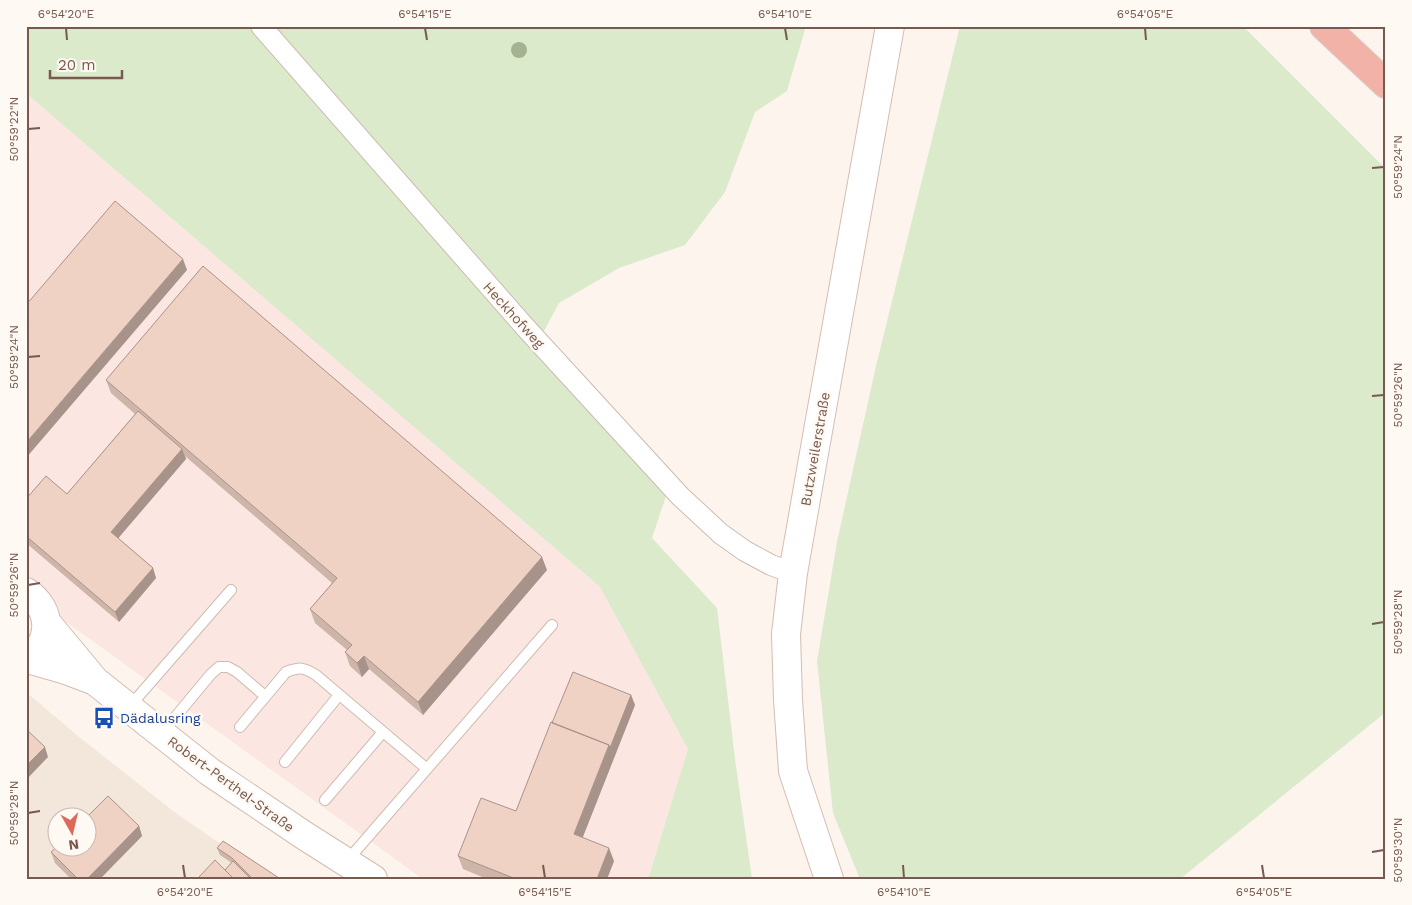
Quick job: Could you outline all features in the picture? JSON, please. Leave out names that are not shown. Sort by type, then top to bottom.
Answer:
[{"type":"highway","points":[[1324,26],[1386,84]]},
{"type":"street","name":"Heckhofweg","points":[[261,26],[524,327],[680,496],[721,534],[737,545],[771,565],[793,572]]},
{"type":"street","name":"Butzweilerstraße","points":[[827,876],[793,771],[786,634],[793,572],[890,26]]},
{"type":"street","name":"Robert-Perthel-Straße","points":[[26,592],[37,600],[43,610],[46,622],[95,681],[210,772],[373,879]]},
{"type":"street","points":[[27,660],[39,650],[45,636],[46,622]]},
{"type":"street","name":"Robert-Perthel-Straße","points":[[27,660],[63,669],[95,681]]},
{"type":"lane","points":[[129,707],[231,590]]},
{"type":"lane","points":[[346,862],[552,625]]},
{"type":"lane","points":[[162,734],[211,674],[219,667],[228,667],[237,672],[265,696]]},
{"type":"lane","points":[[240,727],[286,672],[296,668],[306,669],[316,675],[427,769]]},
{"type":"lane","points":[[285,762],[339,695]]},
{"type":"lane","points":[[325,800],[383,732]]},
{"type":"shaded area","points":[[26,93],[600,587],[688,749],[648,879],[423,879],[26,593]]},
{"type":"shaded area","points":[[26,692],[79,737],[177,814],[272,879],[26,879]]},
{"type":"green space","points":[[26,26],[806,26],[787,91],[755,112],[725,192],[685,245],[619,268],[559,303],[543,333],[672,478],[652,538],[717,608],[752,879],[648,879],[688,749],[600,587],[26,93]]},
{"type":"green space","points":[[960,26],[1243,26],[1386,169],[1386,712],[1180,879],[860,879],[833,813],[817,661],[837,542],[876,366]]},
{"type":"building","points":[[115,201],[183,259],[26,443],[26,305]]},
{"type":"building","points":[[203,266],[542,557],[418,702],[364,656],[357,663],[345,652],[352,645],[310,609],[337,578],[106,380]]},
{"type":"building","points":[[138,411],[182,449],[111,532],[153,568],[115,612],[26,536],[26,499],[46,476],[67,494]]},
{"type":"building","points":[[573,672],[631,695],[610,748],[609,745],[552,723]]},
{"type":"building","points":[[551,722],[609,745],[574,834],[609,848],[597,879],[516,879],[458,856],[481,798],[516,811]]},
{"type":"building","points":[[26,729],[45,747],[26,766]]},
{"type":"building","points":[[108,796],[139,826],[87,879],[78,879],[57,858],[98,858],[98,808],[96,808]]},
{"type":"building","points":[[223,841],[279,878],[253,879],[232,858],[217,848]]},
{"type":"building","points":[[215,860],[234,879],[198,878]]},
{"type":"building","points":[[233,861],[251,879],[234,879],[225,870]]},
{"type":"place","name":"Dädalusring","points":[[104,718]]}]
